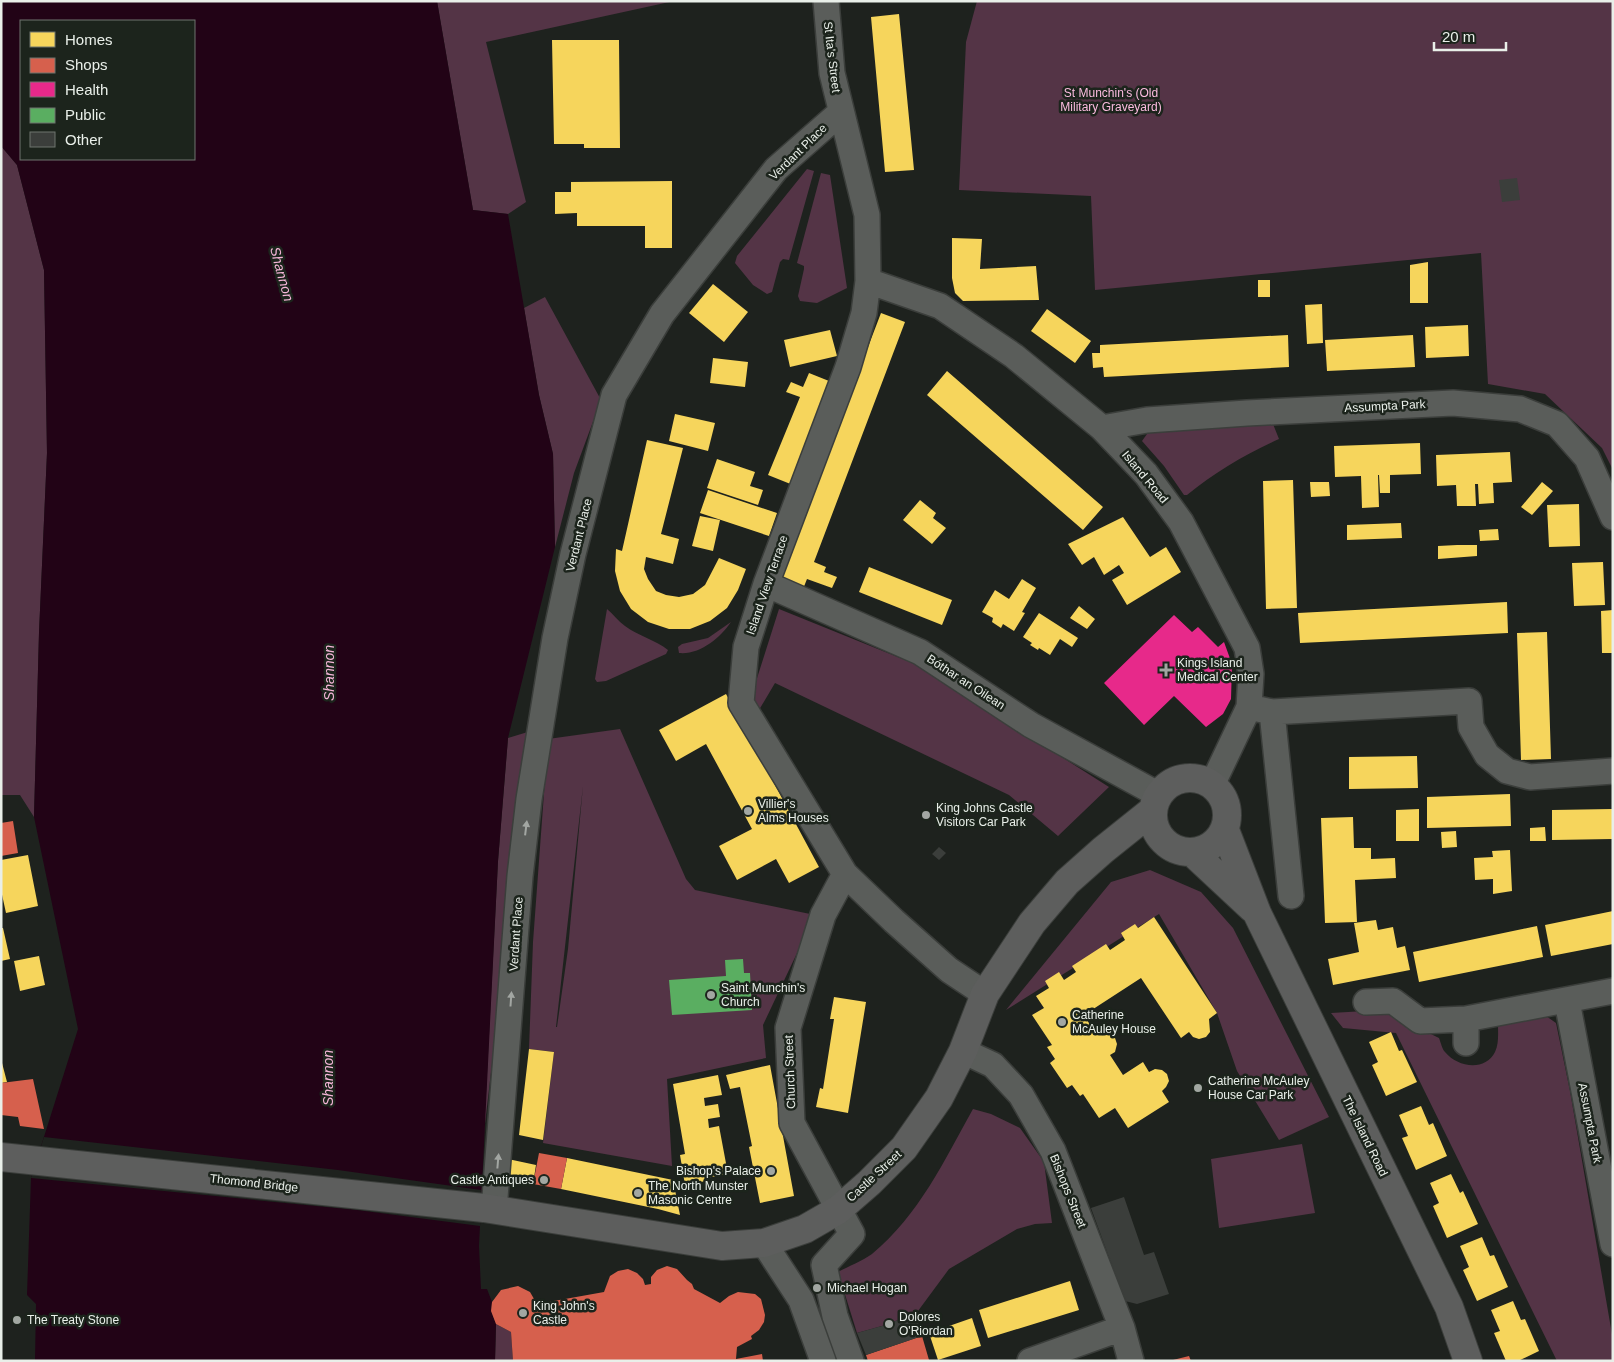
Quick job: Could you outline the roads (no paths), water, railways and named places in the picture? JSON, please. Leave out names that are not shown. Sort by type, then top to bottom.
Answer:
[{"type":"main road","points":[[1190,778],[1202,780],[1212,785],[1221,794],[1226,805],[1228,818],[1225,830],[1220,839],[1212,846],[1193,853],[1184,852],[1167,845],[1158,835],[1154,823],[1156,803],[1167,786],[1178,780],[1190,778]]},
{"type":"main road","name":"Castle Street","points":[[489,1209],[722,1246],[764,1243],[805,1229],[838,1210],[869,1183],[904,1148],[939,1098],[963,1051],[985,994],[1032,923],[1067,882],[1156,803]]},
{"type":"main road","name":"The Island Road","points":[[1225,830],[1257,913],[1449,1308],[1468,1361]]},
{"type":"main road","points":[[1103,850],[1167,845]]},
{"type":"main road","points":[[1193,853],[1257,913]]},
{"type":"main road","name":"Thomond Bridge","points":[[8,1157],[489,1209]]},
{"type":"street","name":"St Ita's Street","points":[[826,1],[832,73],[841,112]]},
{"type":"street","name":"Verdant Place","points":[[489,1209],[520,876],[529,800],[555,638],[573,554],[614,395],[662,314],[770,177],[841,112],[867,214],[868,280]]},
{"type":"street","name":"Island Road","points":[[868,280],[940,306],[1014,356],[1102,428],[1146,474],[1181,522],[1247,648],[1251,674],[1249,707],[1212,785]]},
{"type":"street","name":"Island View Terrace","points":[[868,280],[864,313],[848,367],[766,584],[746,647],[741,703],[845,874],[949,970],[985,994]]},
{"type":"street","name":"Assumpta Park","points":[[1102,428],[1147,420],[1453,403],[1520,408],[1557,424],[1587,458],[1613,517]]},
{"type":"street","name":"Bóthar an Oilean","points":[[766,584],[920,652],[1156,803]]},
{"type":"street","points":[[1249,707],[1272,712],[1469,701],[1471,727],[1487,755],[1506,772],[1530,777],[1613,771]]},
{"type":"street","points":[[1272,712],[1291,896]]},
{"type":"street","name":"Church Street","points":[[845,874],[823,915],[788,1028],[792,1123],[852,1234],[824,1265],[835,1316],[850,1361]]},
{"type":"street","points":[[1366,1002],[1393,1001],[1420,1022],[1466,1019],[1613,991]]},
{"type":"street","name":"Assumpta Park","points":[[1567,1001],[1613,1244]]},
{"type":"street","points":[[1466,1019],[1466,1043]]},
{"type":"street","name":"Bishops Street","points":[[963,1051],[993,1066],[1021,1095],[1053,1151],[1122,1328],[1131,1361]]},
{"type":"street","points":[[764,1243],[801,1300],[823,1361]]},
{"type":"street","points":[[1030,1361],[1122,1328]]},
{"type":"water","name":"Shannon","points":[[1,1],[437,1],[473,210],[508,214],[539,395],[553,454],[555,547],[508,738],[498,861],[479,1246],[481,1289],[487,1289],[492,1302],[491,1311],[496,1324],[495,1361],[35,1361],[36,1304],[27,1295],[31,1178],[78,1029],[34,817],[39,633],[47,453],[44,270],[17,165],[1,146]]},
{"type":"place","name":"Kings Island Medical Center","points":[[1166,670]]},
{"type":"place","name":"Villier's Alms Houses","points":[[748,811]]},
{"type":"place","name":"King Johns Castle Visitors Car Park","points":[[926,815]]},
{"type":"place","name":"Saint Munchin's Church","points":[[711,995]]},
{"type":"place","name":"Catherine McAuley House","points":[[1062,1022]]},
{"type":"place","name":"Catherine McAuley House Car Park","points":[[1198,1088]]},
{"type":"place","name":"Bishop's Palace","points":[[771,1171]]},
{"type":"place","name":"Castle Antiques","points":[[544,1180]]},
{"type":"place","name":"The North Munster Masonic Centre","points":[[638,1193]]},
{"type":"place","name":"Michael Hogan","points":[[817,1288]]},
{"type":"place","name":"King John's Castle","points":[[523,1313]]},
{"type":"place","name":"The Treaty Stone","points":[[17,1320]]},
{"type":"place","name":"Dolores O'Riordan","points":[[889,1324]]},
{"type":"park label","name":"St Munchin's (Old Military Graveyard)","points":[[1111,100]]}]
